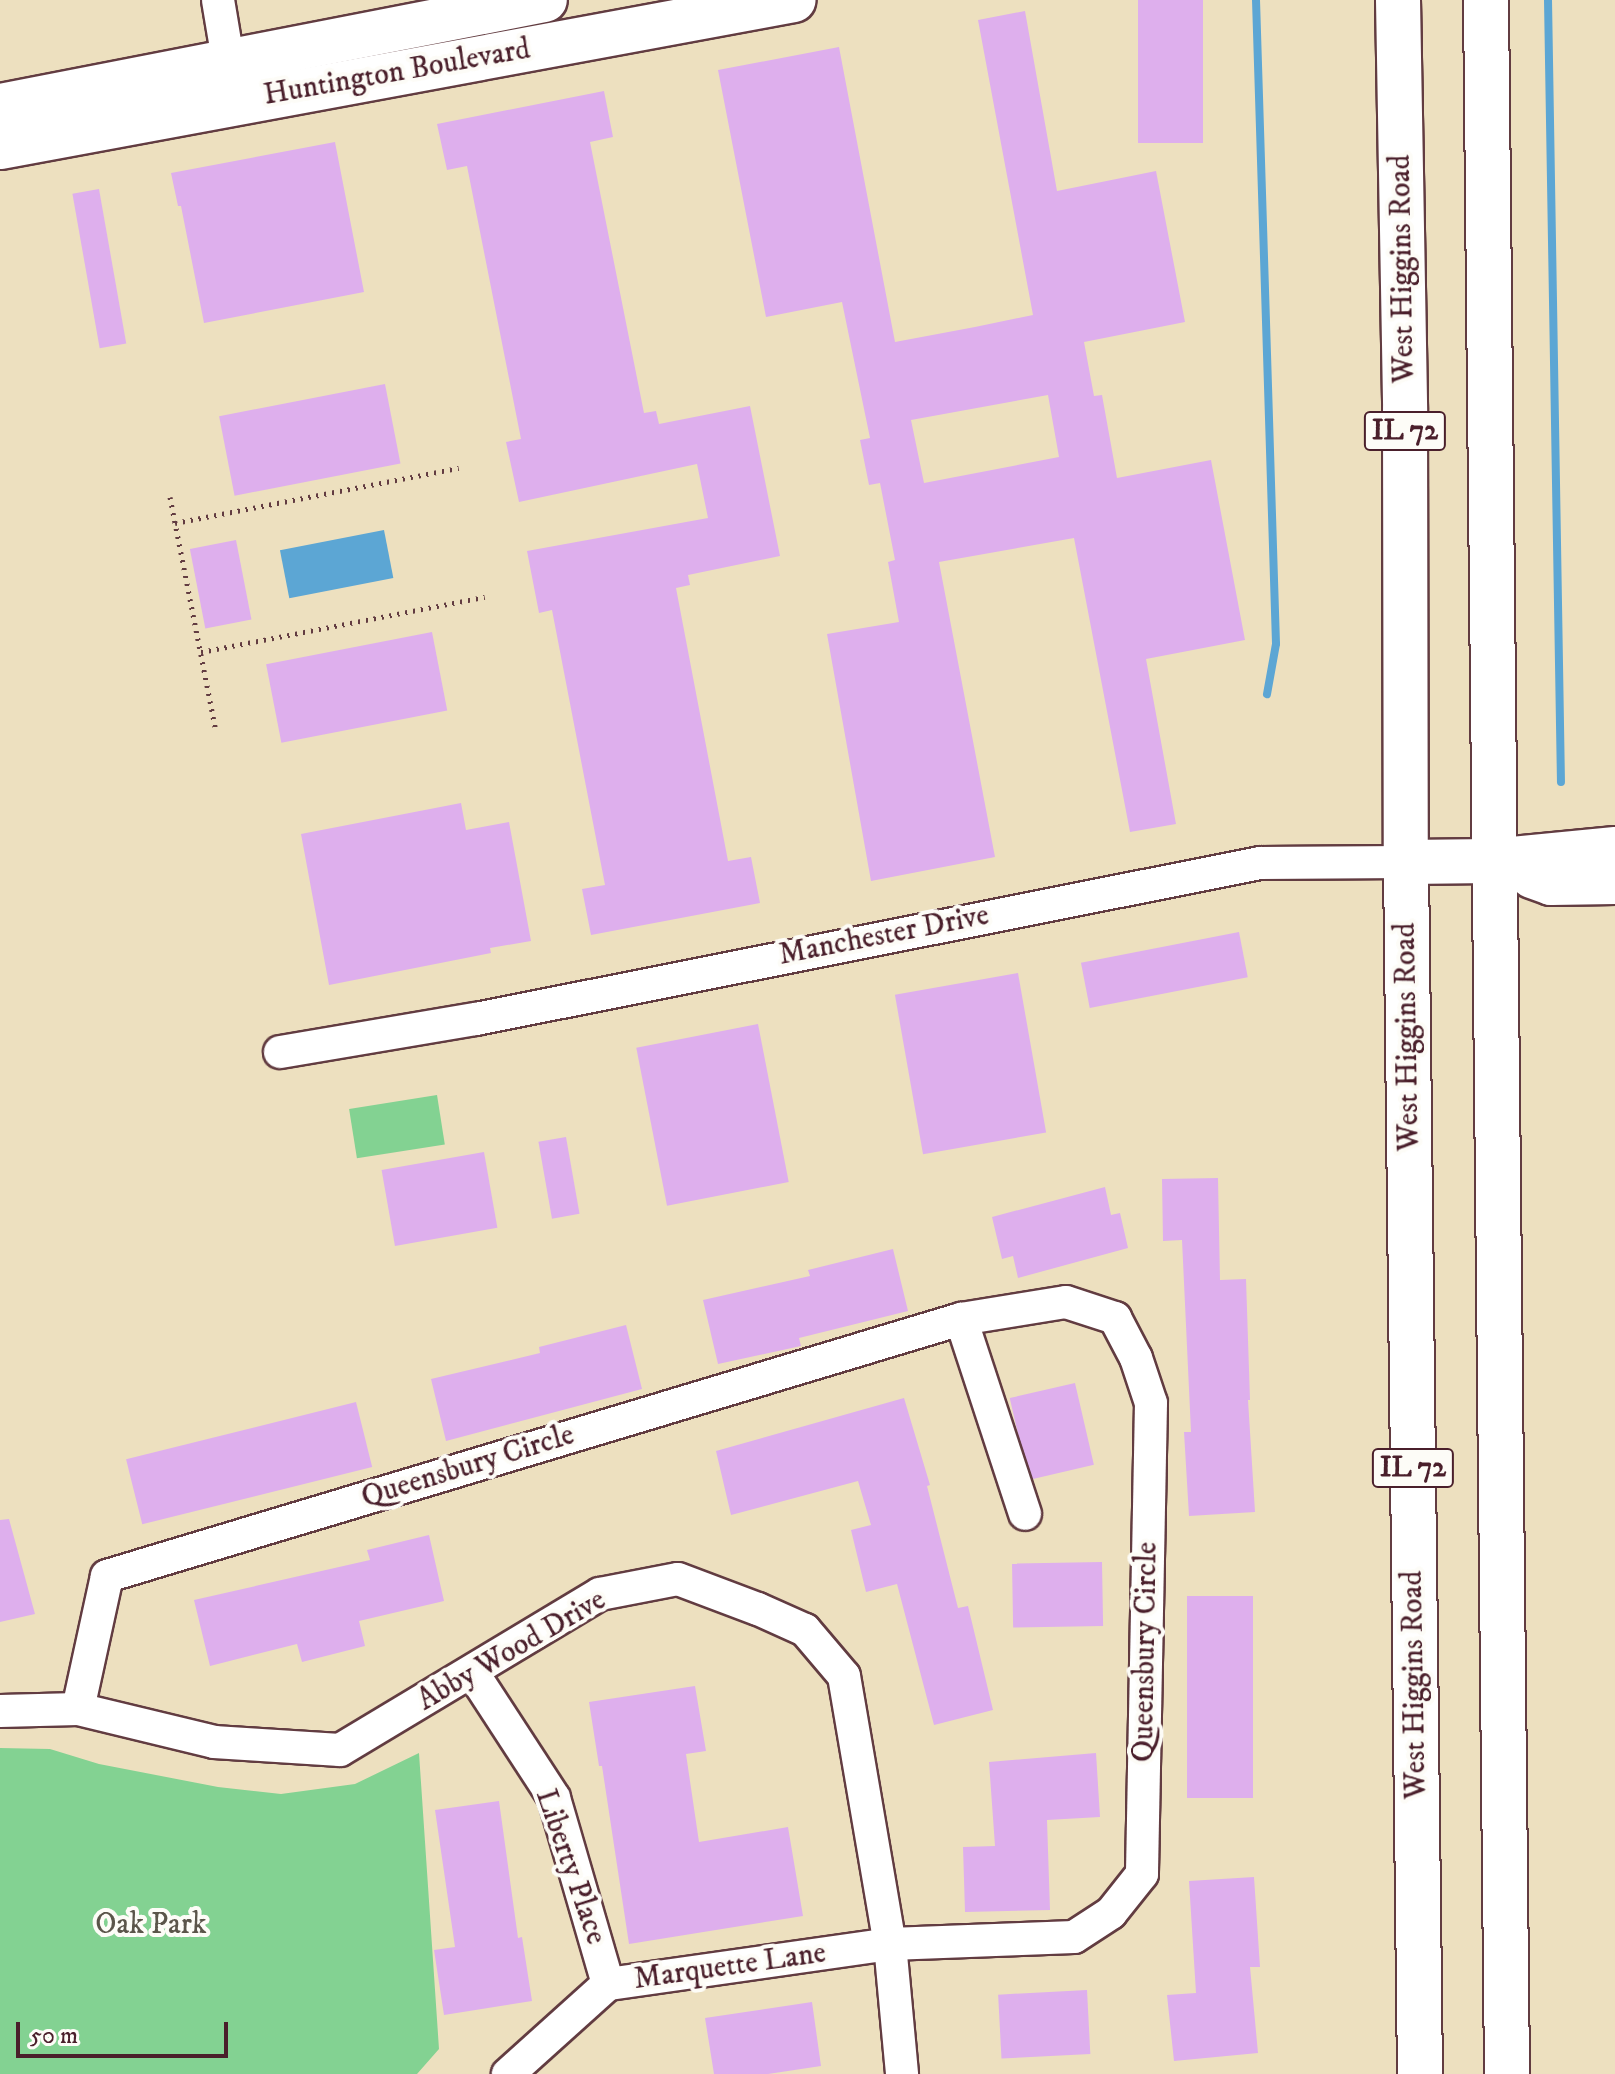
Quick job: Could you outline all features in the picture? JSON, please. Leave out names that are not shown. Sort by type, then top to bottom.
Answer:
[{"type":"main road","name":"Huntington Boulevard","points":[[0,147],[545,0]]},
{"type":"main road","name":"Huntington Boulevard","points":[[0,106],[232,84],[794,0]]},
{"type":"main road","name":"West Higgins Road","points":[[1398,0],[1405,411],[1406,862],[1420,2074]]},
{"type":"main road","name":"IL 72","points":[[1486,0],[1492,861],[1507,2074]]},
{"type":"main road","name":"Manchester Drive","points":[[1406,862],[1492,861],[1615,849]]},
{"type":"main road","points":[[1492,861],[1551,883],[1615,882]]},
{"type":"street","points":[[218,0],[232,84]]},
{"type":"street","name":"Manchester Drive","points":[[280,1052],[476,1019],[1260,863],[1406,862]]},
{"type":"street","name":"Queensbury Circle","points":[[78,1709],[107,1576],[961,1319],[1066,1302],[1115,1318],[1136,1358],[1151,1403],[1142,1874],[1111,1913],[1074,1937],[890,1944]]},
{"type":"street","points":[[961,1319],[1025,1514]]},
{"type":"street","name":"Abby Wood Drive","points":[[0,1711],[78,1709],[214,1742],[340,1750],[600,1594],[678,1579],[805,1630],[844,1676],[890,1944],[902,2074]]},
{"type":"street","name":"Liberty Place","points":[[472,1672],[554,1798],[608,1984]]},
{"type":"street","name":"Marquette Lane","points":[[508,2074],[608,1984],[890,1944]]},
{"type":"path","points":[[175,523],[459,468]]},
{"type":"path","points":[[170,497],[216,731]]},
{"type":"path","points":[[201,652],[485,597]]},
{"type":"green space","points":[[437,1095],[445,1144],[357,1158],[349,1109]]},
{"type":"green space","name":"Oak Park","points":[[0,1748],[50,1749],[99,1764],[218,1787],[281,1794],[355,1784],[419,1753],[439,2049],[417,2074],[0,2074]]},
{"type":"water","points":[[384,530],[393,578],[289,598],[280,550]]},
{"type":"building","points":[[1138,0],[1203,0],[1203,143],[1138,143]]},
{"type":"building","points":[[1025,11],[1057,191],[1156,171],[1185,322],[1084,342],[1094,396],[1102,395],[1117,478],[1211,460],[1245,640],[1146,659],[1176,824],[1130,832],[1074,538],[939,562],[995,857],[871,881],[827,634],[899,622],[888,562],[895,560],[880,483],[869,485],[860,440],[870,438],[842,302],[766,317],[718,70],[839,47],[895,342],[975,327],[1033,315],[978,20]],"holes":[[[1048,395],[1059,457],[924,483],[911,420]]]},
{"type":"building","points":[[604,91],[613,137],[590,142],[644,413],[656,411],[659,424],[750,406],[780,556],[688,575],[690,585],[676,588],[728,861],[751,857],[760,903],[591,935],[582,889],[605,885],[552,610],[539,613],[527,551],[708,518],[697,464],[519,502],[506,442],[521,439],[467,166],[447,170],[437,124]]},
{"type":"building","points":[[335,142],[364,292],[204,323],[181,206],[178,206],[171,173]]},
{"type":"building","points":[[99,189],[126,344],[100,348],[72,194]]},
{"type":"building","points":[[385,384],[400,464],[235,496],[219,416]]},
{"type":"building","points":[[236,540],[251,620],[205,628],[190,549]]},
{"type":"building","points":[[432,632],[447,711],[281,743],[266,664]]},
{"type":"building","points":[[461,803],[466,830],[509,822],[531,941],[490,948],[491,953],[329,985],[301,834]]},
{"type":"building","points":[[1239,932],[1248,977],[1090,1008],[1081,963]]},
{"type":"building","points":[[1018,973],[1046,1133],[923,1154],[895,995]]},
{"type":"building","points":[[758,1024],[789,1182],[667,1206],[636,1048]]},
{"type":"building","points":[[566,1137],[580,1214],[552,1219],[538,1142]]},
{"type":"building","points":[[484,1152],[497,1228],[395,1246],[382,1170]]},
{"type":"building","points":[[1218,1178],[1220,1280],[1246,1279],[1248,1400],[1255,1512],[1189,1516],[1184,1432],[1191,1432],[1182,1240],[1163,1241],[1162,1179]]},
{"type":"building","points":[[1105,1187],[1111,1215],[1120,1213],[1128,1248],[1018,1278],[1013,1256],[1002,1259],[992,1217]]},
{"type":"building","points":[[893,1249],[908,1311],[799,1338],[801,1346],[718,1364],[703,1300],[810,1276],[808,1270]]},
{"type":"building","points":[[626,1325],[642,1389],[446,1441],[431,1379],[540,1353],[539,1347]]},
{"type":"building","points":[[1075,1383],[1094,1465],[1029,1480],[1010,1398]]},
{"type":"building","points":[[904,1398],[930,1485],[927,1486],[958,1608],[968,1606],[993,1710],[934,1725],[897,1584],[866,1592],[851,1530],[871,1525],[858,1481],[731,1515],[716,1451]]},
{"type":"building","points":[[356,1402],[372,1467],[142,1524],[126,1459]]},
{"type":"building","points":[[9,1519],[35,1614],[0,1622],[0,1520]]},
{"type":"building","points":[[429,1535],[444,1601],[359,1621],[365,1646],[302,1662],[297,1644],[210,1666],[194,1600],[370,1560],[367,1550]]},
{"type":"building","points":[[1102,1562],[1103,1626],[1013,1628],[1012,1564]]},
{"type":"building","points":[[1187,1596],[1253,1596],[1253,1798],[1187,1798]]},
{"type":"building","points":[[695,1686],[706,1751],[686,1754],[699,1842],[788,1827],[803,1916],[629,1944],[589,1702]]},
{"type":"building","points":[[1096,1753],[1100,1817],[1047,1820],[1050,1910],[965,1912],[963,1847],[995,1846],[989,1762]]},
{"type":"building","points":[[499,1801],[518,1938],[522,1937],[532,2001],[444,2015],[434,1950],[455,1947],[435,1810]]},
{"type":"building","points":[[1254,1877],[1260,1967],[1250,1967],[1258,2053],[1174,2061],[1167,1995],[1196,1993],[1189,1881]]},
{"type":"building","points":[[1087,1990],[1090,2054],[1001,2059],[998,1995]]},
{"type":"building","points":[[812,2002],[821,2066],[768,2074],[714,2074],[705,2018]]},
{"type":"waterway","points":[[1256,0],[1276,644],[1267,694]]},
{"type":"waterway","points":[[1548,0],[1561,782]]}]
